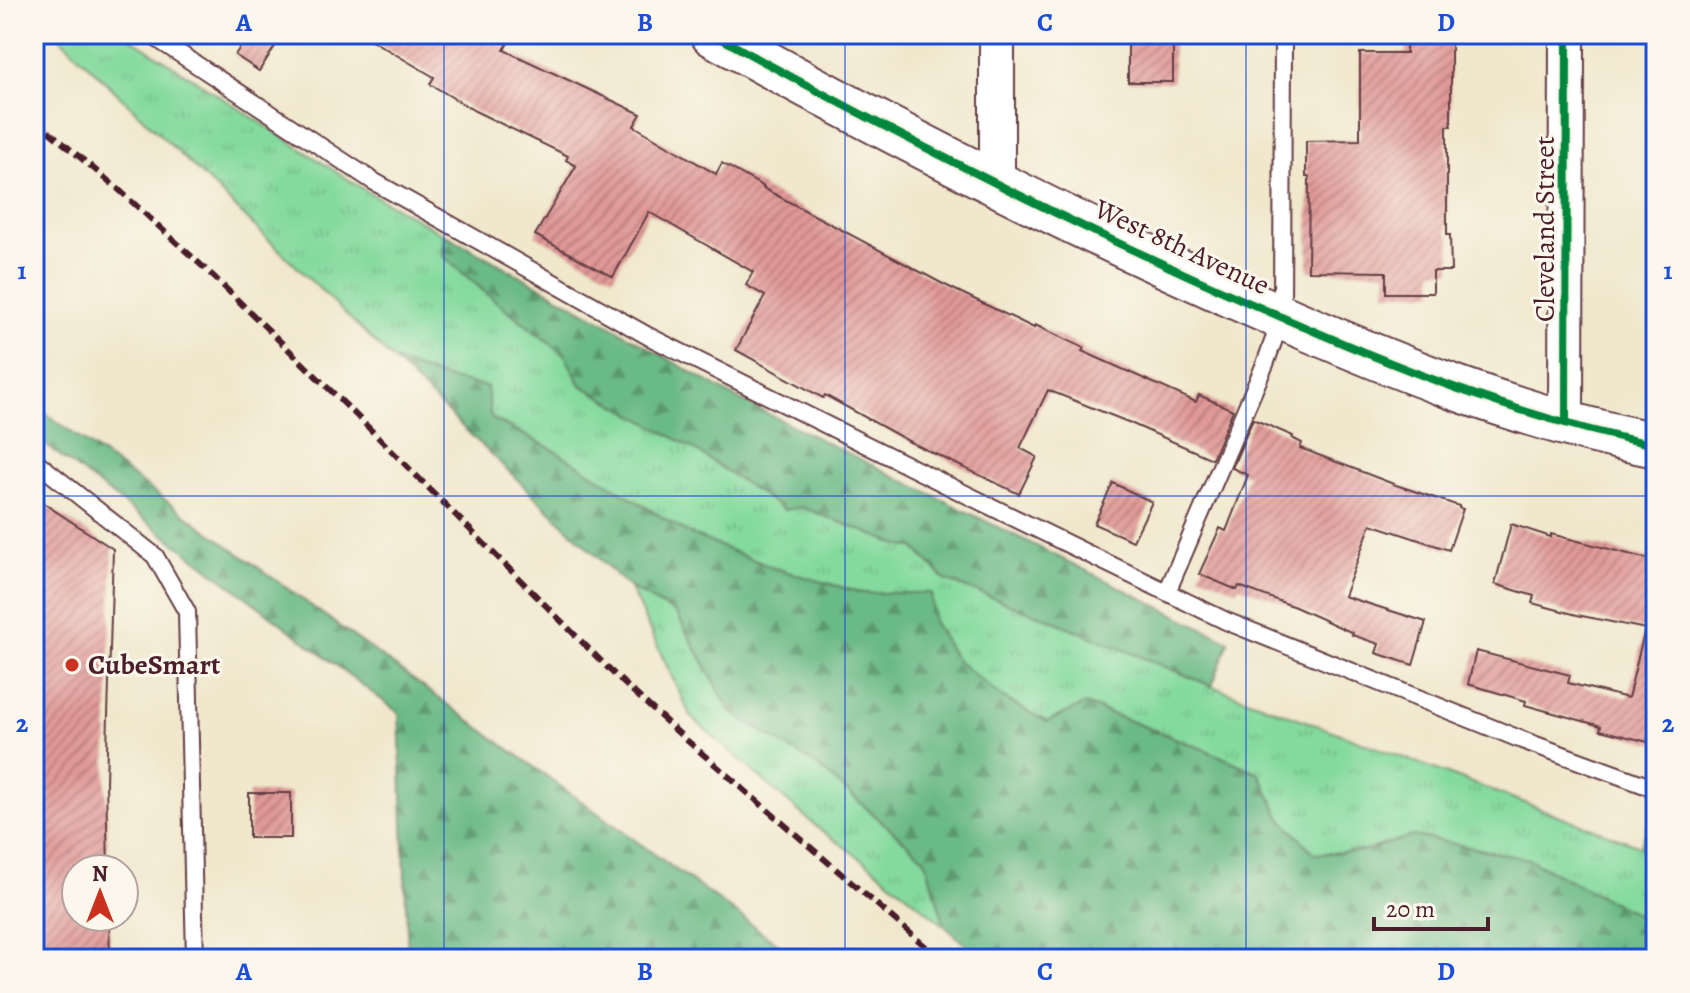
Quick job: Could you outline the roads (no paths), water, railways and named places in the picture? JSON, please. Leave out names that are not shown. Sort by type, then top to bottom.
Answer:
[{"type":"street","name":"West 8th Avenue","points":[[713,34],[997,185],[1180,273],[1423,377],[1617,438],[1656,445]]},
{"type":"street","points":[[997,34],[997,185]]},
{"type":"street","name":"Cleveland Street","points":[[1566,423],[1567,34]]},
{"type":"lane","points":[[150,34],[373,181],[648,336],[1226,621],[1522,740],[1656,789]]},
{"type":"lane","points":[[1167,592],[1265,364],[1282,317],[1283,34]]},
{"type":"lane","points":[[34,460],[155,556],[187,612],[195,959]]},
{"type":"railway","points":[[34,119],[117,188],[213,276],[616,676],[940,959]]},
{"type":"place","name":"CubeSmart","points":[[72,665]]}]
